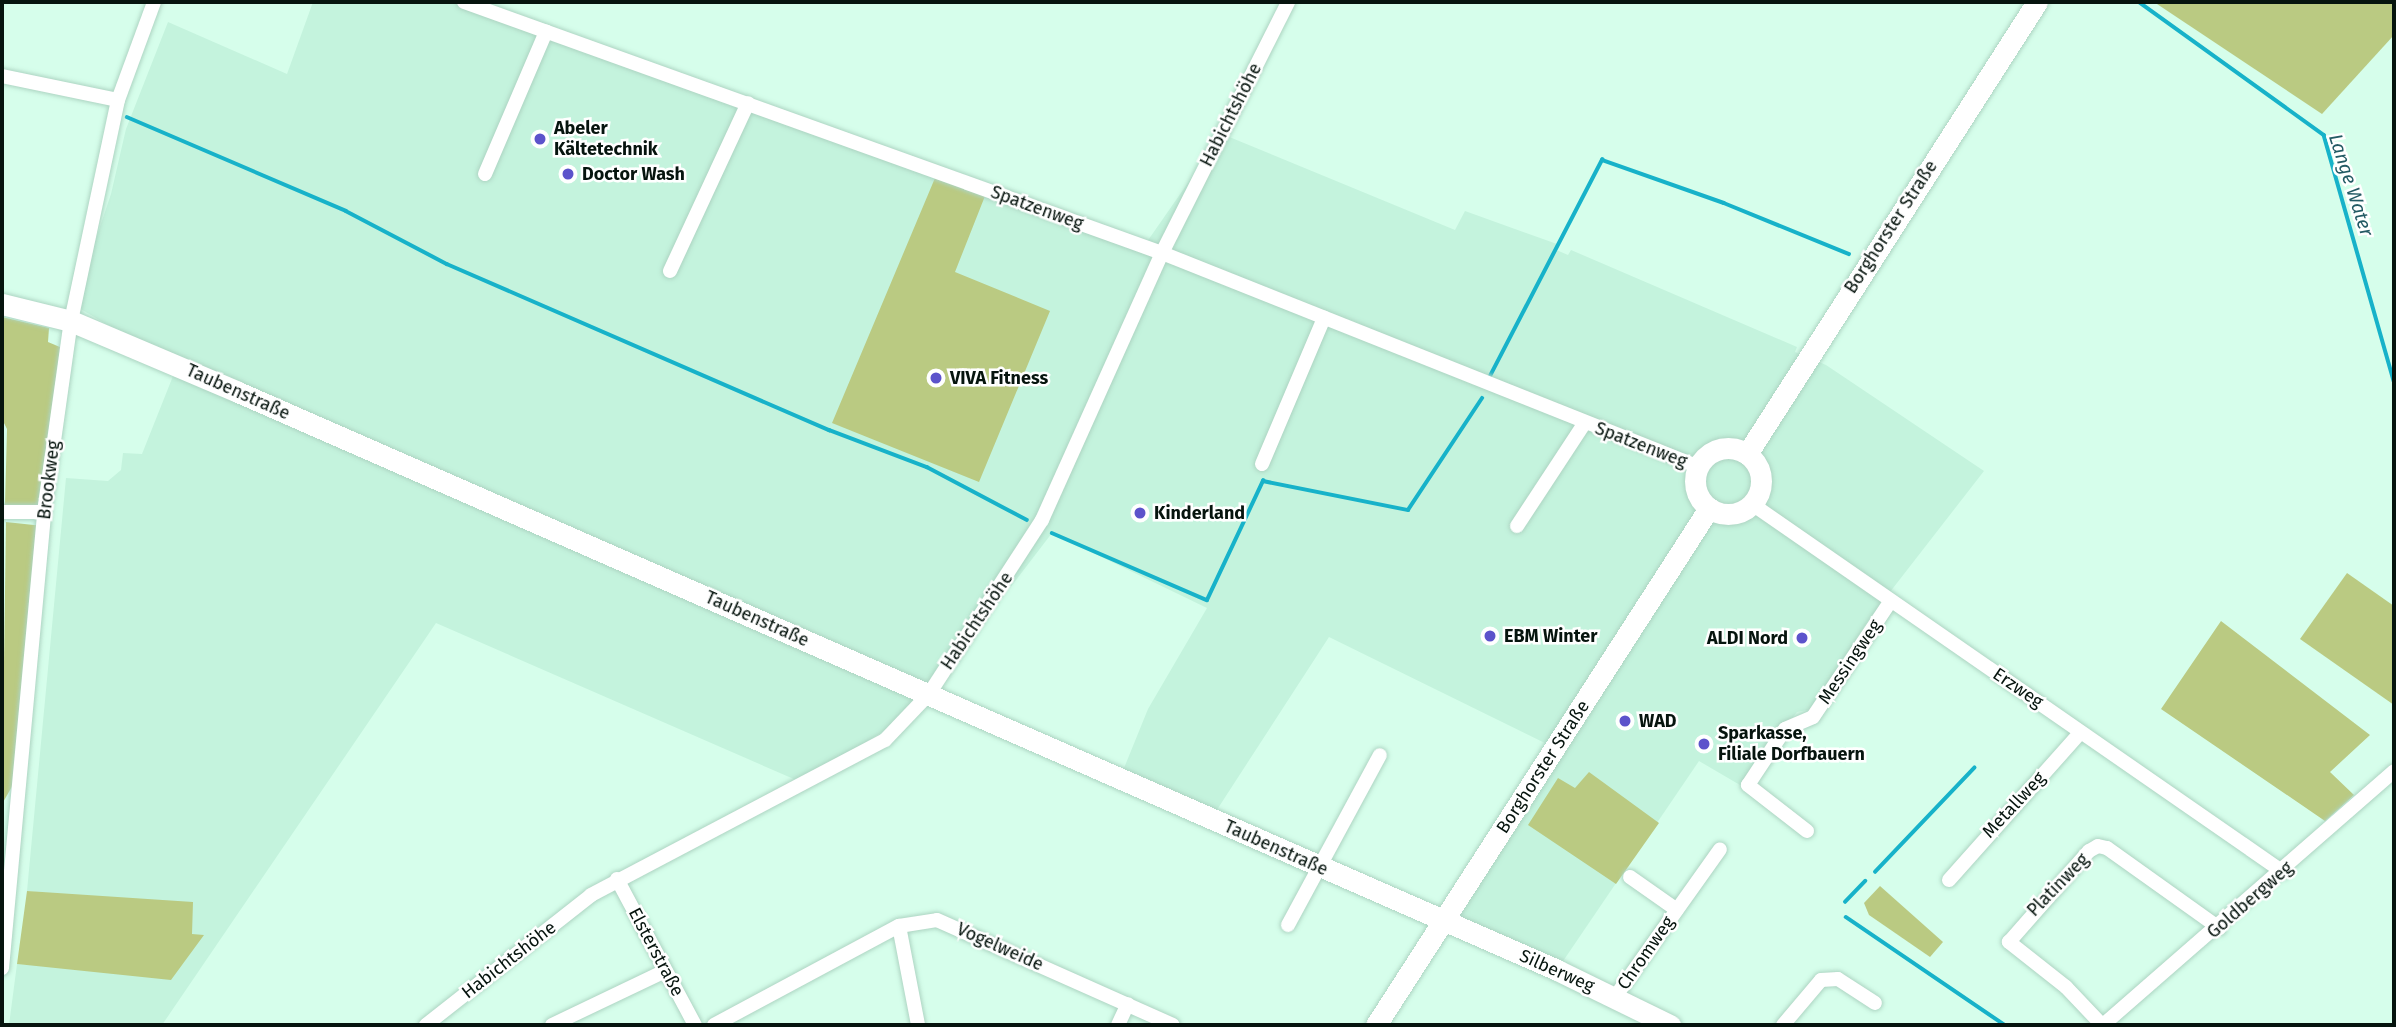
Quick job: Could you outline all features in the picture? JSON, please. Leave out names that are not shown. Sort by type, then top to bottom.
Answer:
[{"type":"street","name":"Brookweg","points":[[2,968],[44,512],[71,321],[118,100],[153,2]]},
{"type":"street","name":"Spatzenweg","points":[[464,2],[1162,253],[1584,424],[1699,467]]},
{"type":"street","name":"Habichtshöhe","points":[[426,1025],[617,879],[885,740],[929,694],[1042,520],[1162,253],[1288,2]]},
{"type":"street","name":"Borghorster Straße","points":[[1747,454],[2037,2]]},
{"type":"street","points":[[485,174],[546,32]]},
{"type":"street","points":[[2,76],[118,100]]},
{"type":"street","points":[[670,271],[748,103]]},
{"type":"street","name":"Taubenstraße","points":[[2,304],[71,321],[1442,920]]},
{"type":"street","points":[[1262,464],[1324,318]]},
{"type":"street","name":"Spatzenweg","points":[[1517,526],[1584,424]]},
{"type":"street","points":[[1724,449],[1747,454],[1761,476],[1752,504],[1736,513],[1709,508],[1696,489],[1699,467],[1713,452],[1724,449]]},
{"type":"street","name":"Erzweg","points":[[1752,504],[2283,872]]},
{"type":"street","name":"Borghorster Straße","points":[[1376,1025],[1709,508]]},
{"type":"street","points":[[2,512],[44,512]]},
{"type":"street","name":"Messingweg","points":[[1807,831],[1748,785],[1785,729],[1813,717],[1891,602]]},
{"type":"street","name":"Metallweg","points":[[1949,880],[2081,732]]},
{"type":"street","points":[[1287,925],[1380,755]]},
{"type":"street","name":"Goldbergweg","points":[[2103,1025],[2219,928],[2394,771]]},
{"type":"street","name":"Platinweg","points":[[2103,1025],[2066,987],[2009,942],[2089,851],[2098,846],[2107,848],[2219,928]]},
{"type":"street","name":"Chromweg","points":[[1615,997],[1720,849]]},
{"type":"street","name":"Chromweg","points":[[1630,877],[1677,910]]},
{"type":"street","name":"Elsterstraße","points":[[617,879],[695,1025]]},
{"type":"street","name":"Vogelweide","points":[[714,1025],[899,926],[937,920],[1173,1025]]},
{"type":"street","name":"Silberweg","points":[[1442,920],[1615,997],[1670,1025]]},
{"type":"street","points":[[899,926],[918,1025]]},
{"type":"street","points":[[552,1025],[665,971]]},
{"type":"street","points":[[1783,1025],[1821,980],[1838,979],[1875,1003]]},
{"type":"street","points":[[1118,1025],[1128,1004]]},
{"type":"shaded area","points":[[313,2],[464,2],[1144,246],[1222,134],[1455,230],[1465,211],[1557,244],[1554,249],[1568,255],[1571,250],[1797,347],[1795,352],[1826,365],[1984,471],[1869,619],[1812,709],[1797,712],[1740,785],[1699,761],[1557,970],[1442,921],[1555,748],[1329,637],[1211,819],[1120,778],[1148,709],[1207,608],[1052,533],[929,694],[882,732],[803,783],[436,623],[162,1025],[9,1025],[17,964],[35,965],[44,893],[27,891],[66,478],[108,481],[121,470],[123,453],[142,454],[177,366],[74,305],[111,194],[126,129],[168,22],[287,74]]},
{"type":"green space","points":[[2154,2],[2394,2],[2394,35],[2322,114]]},
{"type":"green space","points":[[935,178],[985,196],[955,272],[1050,311],[979,482],[832,423]]},
{"type":"green space","points":[[2,317],[49,328],[48,342],[67,350],[44,512],[5,505],[7,429],[2,419]]},
{"type":"green space","points":[[6,522],[43,526],[21,771],[2,804]]},
{"type":"green space","points":[[2347,573],[2394,606],[2394,705],[2300,639]]},
{"type":"green space","points":[[2221,621],[2370,735],[2330,772],[2354,795],[2325,821],[2161,709]]},
{"type":"green space","points":[[1589,772],[1659,823],[1616,884],[1528,825],[1558,778],[1575,788]]},
{"type":"green space","points":[[1880,886],[1943,942],[1930,957],[1869,915],[1864,903]]},
{"type":"green space","points":[[27,891],[193,902],[192,934],[204,935],[171,980],[17,964]]},
{"type":"waterway","name":"Lange Water","points":[[2139,2],[2324,135],[2394,381]]},
{"type":"waterway","points":[[127,117],[346,211],[447,264],[829,430],[927,467],[1027,520]]},
{"type":"waterway","points":[[1489,378],[1602,160],[1724,203],[1849,254]]},
{"type":"waterway","points":[[1052,533],[1207,600],[1263,481],[1408,510],[1482,398]]},
{"type":"waterway","points":[[1875,872],[1974,768]]},
{"type":"waterway","points":[[1845,902],[1865,881]]},
{"type":"waterway","points":[[1846,917],[2005,1025]]},
{"type":"place","name":"Abeler Kältetechnik","points":[[540,139]]},
{"type":"place","name":"Doctor Wash","points":[[568,174]]},
{"type":"place","name":"VIVA Fitness","points":[[936,378]]},
{"type":"place","name":"Kinderland","points":[[1140,513]]},
{"type":"place","name":"EBM Winter","points":[[1490,636]]},
{"type":"place","name":"ALDI Nord","points":[[1802,638]]},
{"type":"place","name":"WAD","points":[[1625,721]]},
{"type":"place","name":"Sparkasse, Filiale Dorfbauern","points":[[1704,744]]}]
